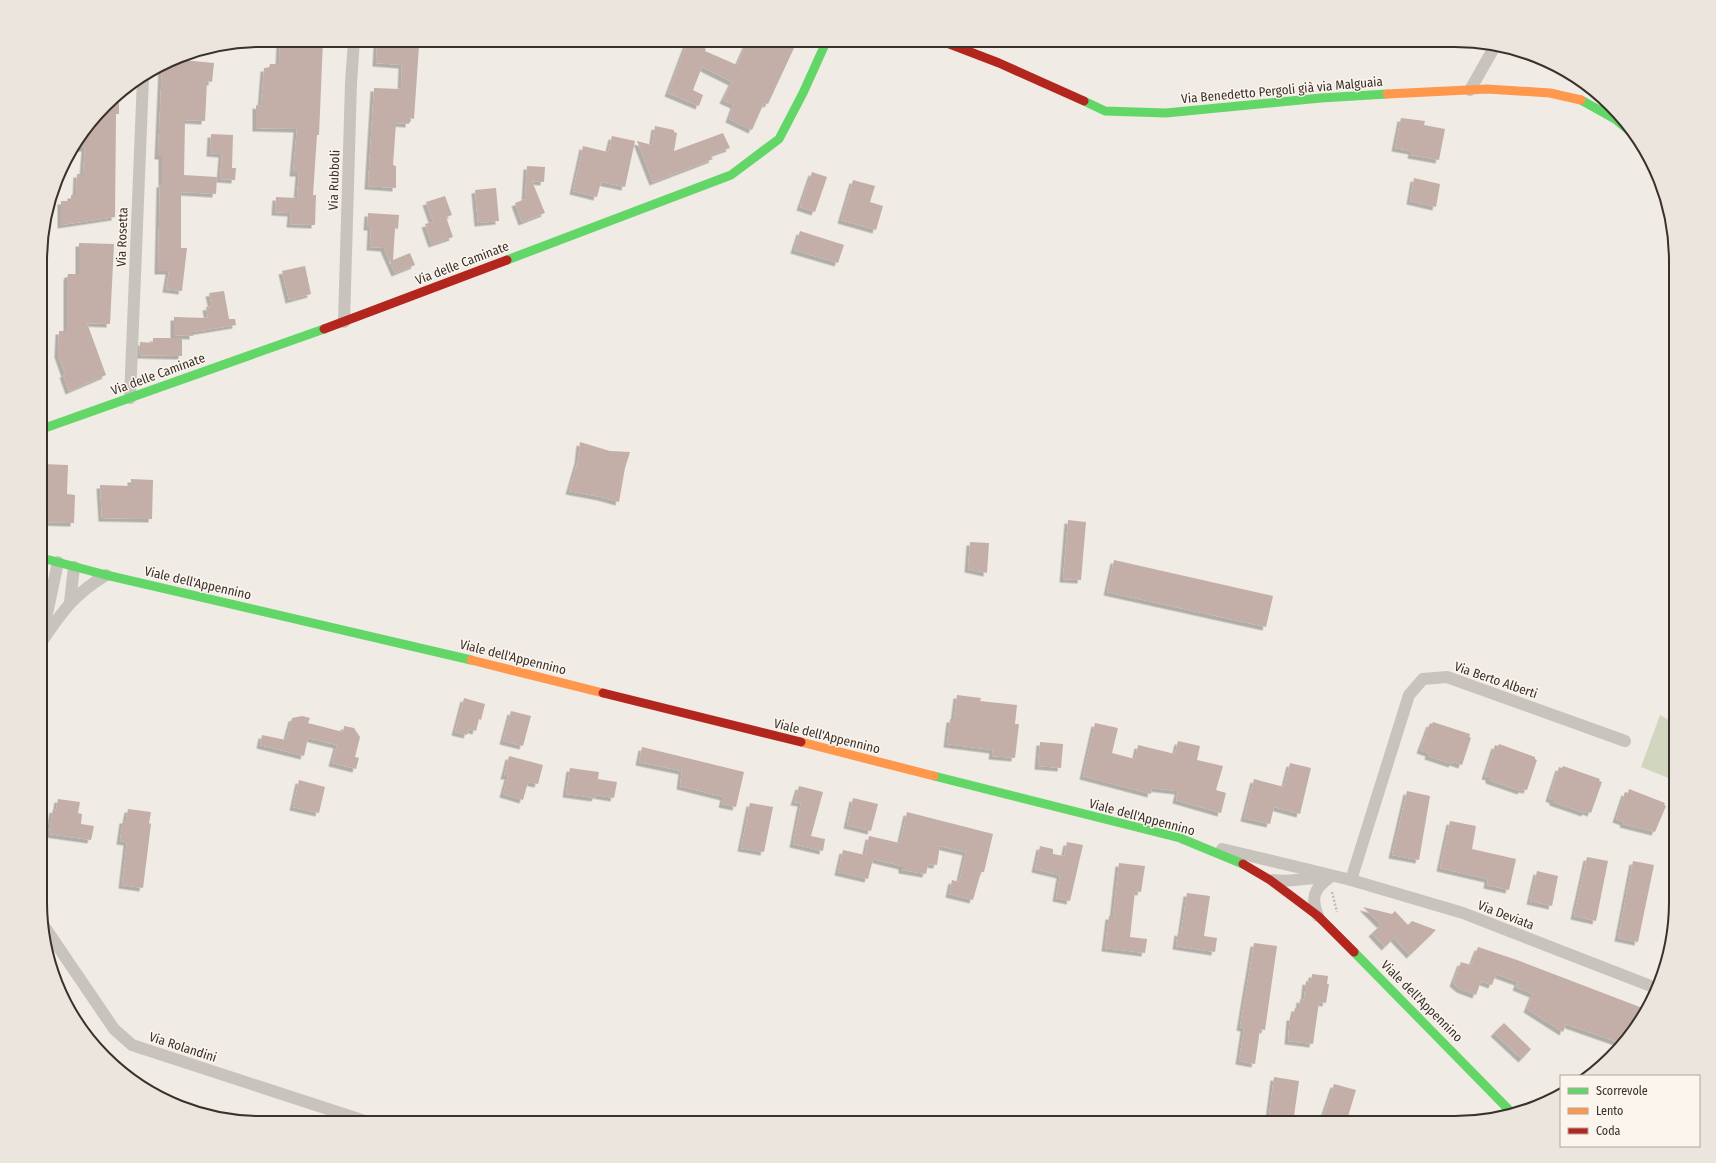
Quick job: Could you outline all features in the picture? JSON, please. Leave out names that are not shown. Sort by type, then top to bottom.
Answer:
[{"type":"street","name":"Via Rubboli","points":[[344,322],[350,83],[353,47]]},
{"type":"street","name":"Via delle Caminate","points":[[47,427],[344,322],[731,175],[779,139],[803,93],[824,47]]},
{"type":"street","name":"Via Benedetto Pergoli già via Malguaia","points":[[957,47],[999,63],[1105,111],[1166,113],[1321,98],[1487,89],[1550,92],[1579,99],[1615,119]]},
{"type":"street","points":[[1470,90],[1493,50]]},
{"type":"street","name":"Via Rosetta","points":[[130,398],[143,83]]},
{"type":"street","name":"Viale dell'Appennino","points":[[47,559],[106,575],[425,648],[1180,838],[1250,867],[1318,916],[1418,1015],[1509,1109]]},
{"type":"street","points":[[47,614],[58,562]]},
{"type":"street","points":[[70,602],[74,567]]},
{"type":"street","points":[[47,634],[70,602],[89,585],[106,575]]},
{"type":"street","name":"Via Berto Alberti","points":[[1347,879],[1409,695],[1423,679],[1447,677],[1625,741]]},
{"type":"street","name":"Via Deviata","points":[[1180,838],[1347,879],[1463,913],[1652,986]]},
{"type":"street","points":[[1270,880],[1270,873],[1272,869],[1288,865]]},
{"type":"street","name":"Via Deviata","points":[[1270,880],[1286,882],[1310,878],[1347,879]]},
{"type":"street","points":[[1318,916],[1313,904],[1316,893],[1321,884],[1329,878]]},
{"type":"street","name":"Via Rolandini","points":[[50,934],[114,1029],[132,1045],[350,1116]]},
{"type":"green space","points":[[1660,715],[1669,720],[1669,778],[1641,767]]},
{"type":"building","points":[[280,47],[323,47],[319,135],[317,135],[313,195],[316,195],[315,225],[290,224],[291,213],[275,212],[276,197],[297,198],[299,173],[293,173],[297,129],[256,128],[256,105],[261,106],[264,68],[269,68],[270,64],[279,64]]},
{"type":"building","points":[[377,47],[419,47],[414,119],[409,118],[409,124],[396,123],[393,165],[396,166],[396,188],[368,186],[374,88],[401,89],[402,65],[376,63]]},
{"type":"building","points":[[685,47],[702,47],[706,49],[705,51],[737,65],[745,47],[794,48],[768,104],[764,103],[752,130],[729,119],[734,105],[723,100],[732,82],[702,67],[693,90],[703,95],[699,106],[668,93]]},
{"type":"building","points":[[186,60],[214,63],[212,82],[207,81],[205,121],[185,120],[184,175],[217,177],[216,194],[182,192],[181,195],[181,248],[187,248],[182,291],[166,289],[169,271],[158,271],[162,156],[158,156],[162,71]]},
{"type":"building","points":[[119,101],[119,114],[116,114],[115,217],[61,225],[61,201],[71,201],[71,195],[76,195],[77,174],[83,174],[85,148],[80,148],[100,120]]},
{"type":"building","points":[[1401,118],[1425,121],[1424,125],[1445,129],[1439,160],[1411,155],[1412,151],[1395,148]]},
{"type":"building","points":[[655,126],[674,130],[674,132],[677,133],[674,151],[723,133],[730,148],[710,155],[713,159],[653,182],[637,141],[652,145]]},
{"type":"building","points":[[211,134],[233,135],[232,168],[236,168],[235,180],[220,179],[222,154],[210,153]]},
{"type":"building","points":[[612,136],[635,141],[625,187],[601,182],[597,197],[573,191],[583,146],[608,152]]},
{"type":"building","points":[[527,166],[545,167],[544,182],[532,181],[545,213],[522,222],[515,203],[525,199]]},
{"type":"building","points":[[812,172],[827,177],[815,212],[800,207]]},
{"type":"building","points":[[1414,178],[1440,184],[1436,207],[1410,201]]},
{"type":"building","points":[[853,180],[875,186],[870,202],[883,206],[876,230],[841,220]]},
{"type":"building","points":[[496,188],[499,221],[478,223],[475,190]]},
{"type":"building","points":[[445,196],[452,215],[446,217],[453,237],[432,244],[425,224],[433,222],[426,202]]},
{"type":"building","points":[[368,213],[399,215],[398,229],[395,228],[393,260],[410,253],[415,265],[395,273],[384,248],[370,247],[371,227],[367,227]]},
{"type":"building","points":[[800,231],[844,245],[838,263],[794,250]]},
{"type":"building","points":[[79,243],[114,244],[110,324],[87,323],[106,375],[69,391],[58,354],[59,331],[67,331],[67,278],[68,274],[79,274]]},
{"type":"building","points":[[305,266],[311,294],[289,300],[282,271]]},
{"type":"building","points":[[224,291],[229,319],[235,319],[236,325],[193,332],[193,336],[174,335],[174,317],[208,318],[206,307],[212,306],[209,293]]},
{"type":"building","points":[[153,338],[182,338],[182,356],[139,355],[140,342],[153,343]]},
{"type":"building","points":[[580,442],[610,451],[630,452],[625,468],[619,502],[569,491],[578,460]]},
{"type":"building","points":[[47,464],[68,465],[67,494],[75,495],[74,523],[47,522]]},
{"type":"building","points":[[131,479],[153,480],[152,519],[102,518],[100,485],[131,486]]},
{"type":"building","points":[[1068,520],[1086,522],[1081,580],[1063,579]]},
{"type":"building","points":[[970,542],[989,543],[987,573],[968,569]]},
{"type":"building","points":[[1114,560],[1273,596],[1266,627],[1107,592]]},
{"type":"building","points":[[957,695],[981,698],[980,701],[1017,705],[1015,724],[1019,724],[1015,758],[992,756],[993,750],[947,744],[950,719],[954,719]]},
{"type":"building","points":[[464,698],[485,704],[481,720],[479,719],[476,731],[469,729],[467,735],[455,732]]},
{"type":"building","points":[[511,711],[531,716],[523,746],[503,741]]},
{"type":"building","points":[[302,716],[310,718],[308,723],[343,732],[344,726],[354,728],[360,737],[355,757],[359,758],[356,769],[332,763],[337,745],[308,738],[304,756],[260,745],[262,735],[286,740],[292,718]]},
{"type":"building","points":[[1433,722],[1470,734],[1469,737],[1471,738],[1462,765],[1453,762],[1452,764],[1428,756],[1429,753],[1420,750],[1430,723],[1432,724]]},
{"type":"building","points":[[1095,723],[1118,728],[1112,753],[1135,759],[1138,745],[1175,754],[1178,741],[1200,746],[1197,760],[1223,766],[1216,790],[1226,793],[1221,813],[1176,800],[1178,791],[1152,788],[1151,794],[1083,776]]},
{"type":"building","points":[[1040,742],[1063,744],[1061,768],[1038,766]]},
{"type":"building","points":[[1499,744],[1535,757],[1537,760],[1527,790],[1522,789],[1521,791],[1489,780],[1489,777],[1485,776],[1495,745],[1498,746]]},
{"type":"building","points":[[642,747],[744,772],[736,807],[722,804],[724,797],[680,786],[682,771],[639,762]]},
{"type":"building","points":[[509,756],[543,765],[538,784],[528,782],[523,800],[503,794],[508,776],[504,776]]},
{"type":"building","points":[[1290,763],[1311,768],[1300,814],[1274,807],[1270,824],[1244,818],[1254,779],[1284,787]]},
{"type":"building","points":[[1563,766],[1600,779],[1599,781],[1602,782],[1591,813],[1586,811],[1585,813],[1553,802],[1553,800],[1549,798],[1559,767],[1562,768]]},
{"type":"building","points":[[570,768],[599,772],[598,779],[617,782],[614,798],[596,795],[595,798],[566,794]]},
{"type":"building","points":[[299,780],[325,787],[319,813],[293,807]]},
{"type":"building","points":[[799,786],[823,792],[811,836],[825,839],[823,851],[793,844],[801,803],[794,802]]},
{"type":"building","points":[[1629,789],[1665,803],[1664,805],[1666,806],[1655,832],[1623,824],[1624,822],[1616,819],[1625,792],[1628,793]]},
{"type":"building","points":[[1407,791],[1430,796],[1419,860],[1392,855]]},
{"type":"building","points":[[853,798],[878,804],[871,831],[847,825]]},
{"type":"building","points":[[58,799],[80,802],[78,813],[82,814],[81,824],[94,826],[91,840],[49,834],[53,809],[56,810]]},
{"type":"building","points":[[750,803],[773,807],[764,852],[741,848]]},
{"type":"building","points":[[128,809],[151,812],[149,823],[151,824],[143,888],[122,885],[127,842],[120,841],[123,820],[126,820]]},
{"type":"building","points":[[907,812],[993,834],[984,872],[981,872],[973,900],[949,894],[952,880],[959,882],[966,852],[940,846],[937,865],[928,864],[926,874],[902,870],[902,866],[873,859],[868,879],[838,872],[843,850],[865,855],[869,836],[900,843]]},
{"type":"building","points":[[1450,821],[1476,826],[1472,849],[1516,859],[1509,890],[1487,885],[1488,879],[1440,868]]},
{"type":"building","points":[[1067,842],[1083,845],[1070,901],[1056,898],[1060,875],[1035,869],[1040,846],[1053,849],[1053,854],[1064,856]]},
{"type":"building","points":[[1587,857],[1608,861],[1596,921],[1574,916]]},
{"type":"building","points":[[1633,861],[1654,865],[1638,942],[1618,938]]},
{"type":"building","points":[[1119,863],[1145,866],[1141,892],[1135,891],[1130,937],[1147,939],[1145,953],[1105,948],[1109,916],[1113,916]]},
{"type":"building","points":[[1537,871],[1558,876],[1552,906],[1530,901]]},
{"type":"building","points":[[1187,893],[1210,896],[1204,936],[1217,938],[1215,952],[1176,946],[1178,932],[1181,933]]},
{"type":"building","points":[[1363,907],[1392,914],[1395,911],[1408,925],[1412,921],[1436,930],[1410,955],[1394,938],[1385,947],[1372,933],[1381,925]]},
{"type":"building","points":[[1254,943],[1277,946],[1265,1030],[1260,1029],[1255,1064],[1239,1061],[1244,1028],[1240,1027]]},
{"type":"building","points":[[1478,947],[1517,960],[1641,1007],[1633,1021],[1617,1042],[1566,1024],[1563,1032],[1527,1009],[1533,994],[1516,987],[1518,982],[1496,974],[1492,985],[1481,981],[1476,995],[1460,989],[1453,983],[1461,962],[1471,965]]},
{"type":"building","points":[[1312,974],[1328,976],[1327,984],[1329,984],[1326,1003],[1319,1002],[1313,1044],[1288,1041],[1290,1017],[1293,1017],[1295,1008],[1299,1008],[1300,999],[1304,1000],[1306,981],[1311,982]]},
{"type":"building","points":[[1504,1023],[1531,1049],[1522,1059],[1494,1033]]},
{"type":"building","points":[[1274,1077],[1299,1081],[1294,1116],[1269,1116]]},
{"type":"building","points":[[1334,1084],[1356,1090],[1348,1116],[1323,1116]]},
{"type":"traffic: fast","points":[[507,260],[731,175],[779,139],[803,93],[824,47]]},
{"type":"traffic: fast","points":[[1084,101],[1105,111],[1166,113],[1321,98],[1387,94]]},
{"type":"traffic: fast","points":[[1581,100],[1615,119]]},
{"type":"traffic: fast","points":[[47,427],[324,329]]},
{"type":"traffic: fast","points":[[47,559],[106,575],[471,660]]},
{"type":"traffic: fast","points":[[934,776],[1180,838],[1243,864]]},
{"type":"traffic: fast","points":[[1354,952],[1509,1110]]},
{"type":"traffic: slow","points":[[1387,94],[1487,89],[1550,93],[1581,100]]},
{"type":"traffic: slow","points":[[471,660],[603,693]]},
{"type":"traffic: slow","points":[[801,742],[934,776]]},
{"type":"traffic: jam","points":[[957,47],[999,63],[1084,101]]},
{"type":"traffic: jam","points":[[324,329],[507,260]]},
{"type":"traffic: jam","points":[[603,693],[801,742]]},
{"type":"traffic: jam","points":[[1243,864],[1270,880],[1318,916],[1354,952]]}]
